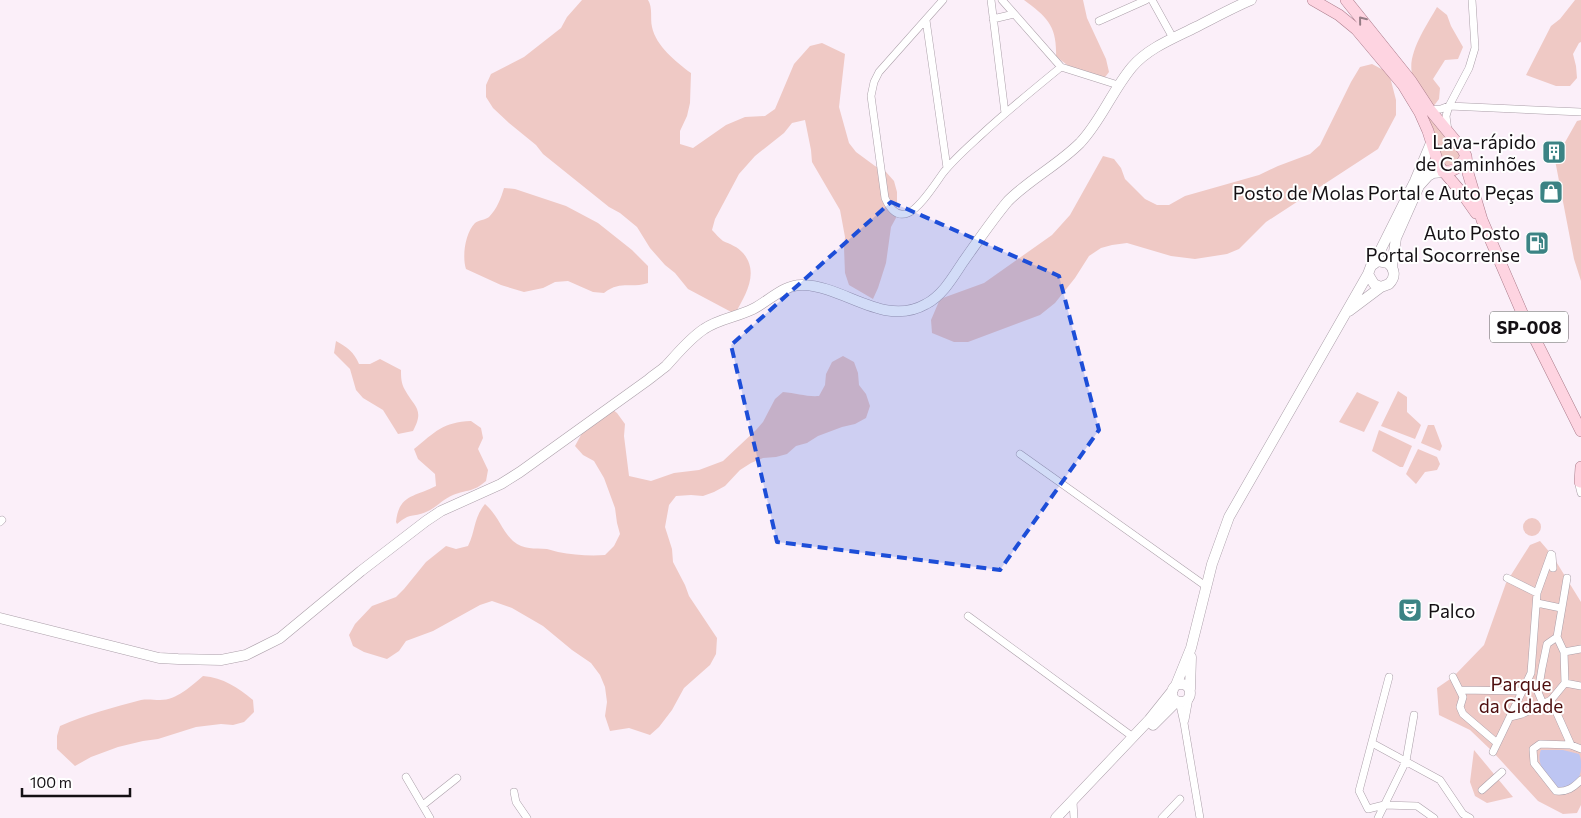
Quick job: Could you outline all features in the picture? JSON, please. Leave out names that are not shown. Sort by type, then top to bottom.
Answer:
[{"type":"main road","points":[[0,618],[158,658],[221,660],[246,655],[266,646],[280,638],[361,571],[426,521],[442,511],[501,484],[520,472],[648,380],[665,367],[705,328],[754,309],[792,286],[803,285],[818,288],[892,312],[912,310],[928,303],[944,289],[1008,201],[1070,152],[1087,135],[1132,66],[1142,57],[1173,38],[1239,2],[1251,0]]},
{"type":"main road","name":"SP-008","points":[[1313,0],[1348,21],[1376,52],[1414,102],[1428,131],[1435,157],[1444,172],[1482,220]]},
{"type":"main road","name":"SP-008","points":[[1346,0],[1411,81],[1430,110],[1459,144],[1466,156],[1468,173],[1482,220],[1523,315],[1581,431]]},
{"type":"main road","points":[[1056,818],[1069,813],[1184,697],[1192,648],[1207,587],[1217,550],[1229,517],[1374,263],[1431,143]]},
{"type":"main road","points":[[1345,315],[1381,287],[1392,281],[1396,238],[1419,186],[1433,173],[1456,170],[1466,156]]},
{"type":"main road","points":[[1374,263],[1383,261],[1392,266]]},
{"type":"main road","points":[[1368,274],[1371,281],[1381,287]]},
{"type":"main road","points":[[1581,467],[1581,485]]},
{"type":"main road","points":[[1184,697],[1173,696],[1192,648]]},
{"type":"main road","points":[[1069,813],[1156,713],[1175,688],[1185,684],[1184,697]]},
{"type":"street","points":[[943,0],[880,72],[871,90],[885,198],[889,208],[897,213],[908,213],[915,208],[947,168],[1005,113],[1061,67]]},
{"type":"street","points":[[990,0],[1005,113]]},
{"type":"street","points":[[1002,0],[1061,67],[1118,85]]},
{"type":"street","points":[[1099,21],[1146,0]]},
{"type":"street","points":[[1152,0],[1173,38]]},
{"type":"street","points":[[1449,134],[1446,116],[1449,106],[1469,68],[1475,48],[1472,0]]},
{"type":"street","points":[[993,20],[1014,14]]},
{"type":"street","points":[[926,20],[947,168]]},
{"type":"street","points":[[1430,110],[1441,110],[1449,106],[1580,112]]},
{"type":"street","points":[[1020,454],[1207,587]]},
{"type":"street","points":[[1493,752],[1531,673],[1539,590],[1552,555],[1553,568]]},
{"type":"street","points":[[1507,578],[1539,590],[1550,586]]},
{"type":"street","points":[[1510,717],[1522,714],[1551,700],[1565,682],[1564,652],[1557,636],[1567,578]]},
{"type":"street","points":[[1537,603],[1562,608]]},
{"type":"street","points":[[968,616],[1133,738]]},
{"type":"street","points":[[1543,704],[1538,692],[1547,644],[1557,636]]},
{"type":"street","points":[[1564,652],[1581,649]]},
{"type":"street","points":[[1389,677],[1359,791],[1368,809],[1384,805],[1417,806],[1434,818]]},
{"type":"street","points":[[1453,677],[1463,697],[1460,707],[1463,714],[1497,743]]},
{"type":"street","points":[[1565,682],[1581,686]]},
{"type":"street","points":[[1460,690],[1523,689],[1538,692]]},
{"type":"street","points":[[1184,697],[1184,723],[1200,818]]},
{"type":"street","points":[[1551,700],[1571,745]]},
{"type":"street","points":[[1378,818],[1406,761],[1414,715]]},
{"type":"street","points":[[1372,743],[1440,780],[1463,814],[1470,818]]},
{"type":"street","points":[[1581,749],[1571,745],[1540,744],[1533,749],[1534,764],[1556,791],[1565,792],[1576,786],[1581,780]]},
{"type":"street","points":[[1482,790],[1502,772]]},
{"type":"street","points":[[406,778],[430,818]]},
{"type":"street","points":[[423,805],[457,778]]},
{"type":"street","points":[[514,792],[516,802],[527,818]]},
{"type":"street","points":[[1162,818],[1180,798]]},
{"type":"highlighted area","points":[[891,202],[1059,276],[1099,430],[1000,570],[777,542],[731,345]]},
{"type":"green space","points":[[582,0],[648,0],[652,27],[658,41],[673,59],[691,73],[690,103],[687,116],[680,131],[680,144],[693,148],[726,125],[745,117],[765,116],[775,109],[794,64],[810,46],[822,43],[845,54],[839,107],[849,143],[856,152],[886,172],[894,181],[897,192],[897,216],[891,227],[886,263],[873,299],[849,285],[845,273],[845,237],[840,210],[812,162],[805,120],[792,123],[784,133],[755,156],[739,174],[715,219],[712,230],[723,241],[743,253],[750,268],[749,284],[735,314],[688,289],[650,248],[637,227],[543,154],[536,145],[493,108],[486,97],[486,85],[491,74],[524,57],[561,28],[567,17]]},
{"type":"green space","points":[[1024,0],[1083,0],[1087,18],[1106,59],[1109,72],[1102,81],[1078,71],[1056,56],[1055,37],[1049,23]]},
{"type":"green space","points":[[1575,0],[1581,0],[1581,42],[1573,54],[1577,78],[1570,86],[1556,86],[1526,75],[1551,26],[1560,19]]},
{"type":"green space","points":[[1437,7],[1447,15],[1463,47],[1458,59],[1445,60],[1433,79],[1440,88],[1439,99],[1433,107],[1415,81],[1411,69],[1414,50]]},
{"type":"green space","points":[[1372,64],[1389,73],[1396,100],[1396,115],[1378,149],[1266,222],[1239,249],[1227,254],[1195,259],[1171,256],[1127,243],[1101,248],[1089,256],[1075,278],[1055,303],[1040,315],[968,342],[954,342],[932,333],[931,320],[940,299],[984,283],[1052,235],[1070,215],[1103,156],[1114,159],[1121,168],[1125,179],[1145,199],[1157,205],[1169,205],[1185,196],[1259,175],[1310,154],[1320,145],[1360,67]]},
{"type":"green space","points":[[1425,110],[1460,155],[1457,163],[1449,166],[1444,164]]},
{"type":"green space","points":[[1581,120],[1581,281],[1574,259],[1555,160],[1577,121]]},
{"type":"green space","points":[[504,188],[515,189],[566,206],[598,223],[632,250],[648,266],[648,283],[616,287],[604,293],[593,292],[568,281],[555,282],[543,288],[524,292],[501,285],[466,269],[464,252],[469,233],[475,223],[492,214]]},
{"type":"green space","points":[[336,341],[350,350],[359,364],[370,364],[380,359],[401,370],[404,387],[418,413],[413,431],[398,434],[383,410],[363,398],[356,390],[350,369],[334,353]]},
{"type":"green space","points":[[843,356],[854,362],[858,373],[859,385],[866,394],[870,406],[866,418],[796,446],[787,454],[763,458],[751,463],[740,470],[725,486],[714,492],[703,496],[676,496],[669,505],[665,527],[672,549],[673,562],[689,596],[717,638],[716,654],[710,665],[684,688],[672,710],[650,735],[629,728],[610,731],[605,716],[607,702],[605,687],[600,675],[591,663],[543,626],[512,608],[492,601],[480,605],[433,631],[406,641],[399,651],[387,659],[364,652],[353,646],[349,635],[355,624],[372,606],[396,597],[426,562],[446,546],[456,549],[468,546],[478,515],[485,504],[509,537],[521,546],[576,555],[605,555],[614,546],[620,534],[615,508],[604,478],[594,461],[583,455],[575,446],[588,422],[608,406],[617,413],[625,424],[624,436],[629,476],[651,481],[674,473],[699,470],[723,461],[763,422],[775,399],[783,392],[819,396],[825,385],[826,374],[832,362]]},
{"type":"green space","points":[[1398,391],[1407,397],[1407,412],[1421,425],[1415,439],[1381,426]]},
{"type":"green space","points":[[1357,392],[1379,402],[1364,432],[1339,422]]},
{"type":"green space","points":[[471,421],[481,428],[483,438],[478,449],[488,470],[486,481],[470,490],[453,495],[430,510],[409,517],[397,524],[398,513],[404,501],[436,486],[435,474],[418,459],[414,449],[446,426],[453,423]]},
{"type":"green space","points":[[1428,425],[1434,425],[1442,446],[1440,451],[1421,443]]},
{"type":"green space","points":[[1379,430],[1412,446],[1403,467],[1372,451]]},
{"type":"green space","points":[[1418,449],[1437,457],[1440,464],[1437,470],[1425,472],[1416,484],[1406,474]]},
{"type":"green space","points":[[1528,518],[1536,518],[1541,523],[1539,534],[1528,536],[1523,531],[1523,523]]},
{"type":"green space","name":"Parque da Cidade","points":[[1540,541],[1552,555],[1581,602],[1581,805],[1577,813],[1563,814],[1538,801],[1470,730],[1439,715],[1437,688],[1453,677],[1484,645],[1506,583],[1530,545]]},
{"type":"green space","points":[[203,676],[224,681],[241,691],[253,700],[254,712],[244,722],[233,725],[221,724],[196,727],[158,739],[118,747],[91,757],[75,766],[57,749],[57,736],[60,726],[110,708],[141,700],[172,698]]},
{"type":"green space","points":[[1474,750],[1513,797],[1487,803],[1475,796],[1470,782]]},
{"type":"water","points":[[1541,750],[1563,750],[1579,754],[1581,771],[1576,782],[1560,789],[1555,786],[1541,766]]},
{"type":"place","name":"Lava-rápido de Caminhões","points":[[1554,152]]},
{"type":"place","name":"Posto de Molas Portal e Auto Peças","points":[[1551,192]]},
{"type":"place","name":"Auto Posto Portal Socorrense","points":[[1537,243]]},
{"type":"place","name":"Palco","points":[[1410,610]]}]
